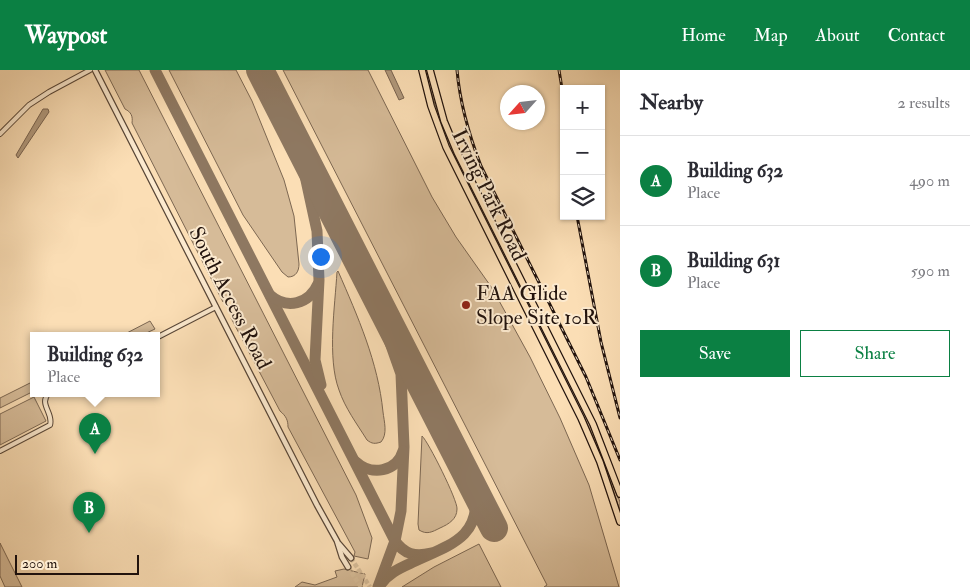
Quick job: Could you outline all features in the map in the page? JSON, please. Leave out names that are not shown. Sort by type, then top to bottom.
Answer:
[{"type":"main road","name":"Irving Park Road","points":[[422,70],[431,106],[446,147],[582,418],[603,469],[620,522]]},
{"type":"main road","name":"Irving Park Road","points":[[430,70],[444,121],[457,152],[593,424],[620,494]]},
{"type":"street","points":[[0,134],[29,105],[90,70]]},
{"type":"street","name":"South Access Road","points":[[95,70],[309,490],[337,541],[348,567]]},
{"type":"street","points":[[160,336],[216,307]]},
{"type":"street","points":[[0,451],[50,425],[51,419],[44,400],[46,397]]},
{"type":"street","name":"South Access Road","points":[[337,541],[351,558]]},
{"type":"shaded area","points":[[105,70],[139,70],[356,495],[372,538],[368,559],[354,556],[355,552],[288,427],[286,418],[280,411],[231,318],[239,309],[234,298],[223,302],[132,123],[131,114],[125,109]]},
{"type":"shaded area","points":[[169,70],[236,70],[252,101],[284,180],[294,216],[299,264],[295,275],[288,277],[282,272],[243,215]]},
{"type":"shaded area","points":[[283,70],[368,70],[432,197],[456,237],[492,288],[530,357],[560,418],[589,485],[619,587],[544,587],[547,585]]},
{"type":"shaded area","points":[[385,70],[391,70],[404,98],[399,100]]},
{"type":"shaded area","points":[[425,70],[427,70],[443,125],[500,243],[497,245],[447,138]]},
{"type":"shaded area","points":[[43,109],[48,109],[49,112],[18,158],[16,155]]},
{"type":"shaded area","points":[[507,258],[595,435],[620,502],[620,511],[605,466],[590,430],[505,259]]},
{"type":"shaded area","points":[[338,271],[360,323],[377,375],[385,427],[383,439],[377,443],[367,440],[355,422],[342,397],[335,377],[333,332]]},
{"type":"shaded area","points":[[150,321],[155,329],[148,332],[129,332]]},
{"type":"shaded area","points":[[30,383],[30,393],[0,408],[0,398]]},
{"type":"shaded area","points":[[34,397],[46,421],[0,445],[0,414]]},
{"type":"shaded area","points":[[422,436],[442,471],[457,509],[456,516],[449,523],[427,533],[419,530],[418,524]]},
{"type":"shaded area","points":[[0,543],[22,587],[5,587],[0,576]]},
{"type":"shaded area","points":[[479,544],[501,587],[402,587],[434,567]]},
{"type":"shaded area","points":[[344,569],[365,574],[362,587],[295,587],[302,582],[315,585],[337,577],[335,571]]},
{"type":"taxiway","points":[[155,70],[395,541],[406,552],[420,555],[431,553]]},
{"type":"taxiway","points":[[267,84],[304,171],[317,231],[319,280],[315,360],[321,385]]},
{"type":"taxiway","points":[[357,259],[377,306],[401,374],[404,447],[401,511],[395,541],[378,587]]},
{"type":"taxiway","points":[[270,295],[283,302],[297,303],[309,296],[318,284]]},
{"type":"taxiway","points":[[356,462],[369,469],[383,470],[395,464],[403,451]]},
{"type":"taxiway","points":[[381,584],[393,572],[448,546],[467,531],[473,521],[476,508],[475,492]]},
{"type":"runway","points":[[260,70],[494,528]]},
{"type":"tunnel","points":[[351,558],[370,587]]},
{"type":"tunnel","points":[[348,567],[361,587]]},
{"type":"railway","points":[[457,70],[460,95],[481,166],[586,377],[620,460]]},
{"type":"railway","points":[[559,70],[561,85]]},
{"type":"railway","points":[[578,220],[601,342],[620,418]]},
{"type":"place","name":"FAA Glide Slope Site 10R","points":[[466,305]]},
{"type":"place","name":"Building 632","points":[[95,454]]},
{"type":"place","name":"Building 631","points":[[89,533]]}]
